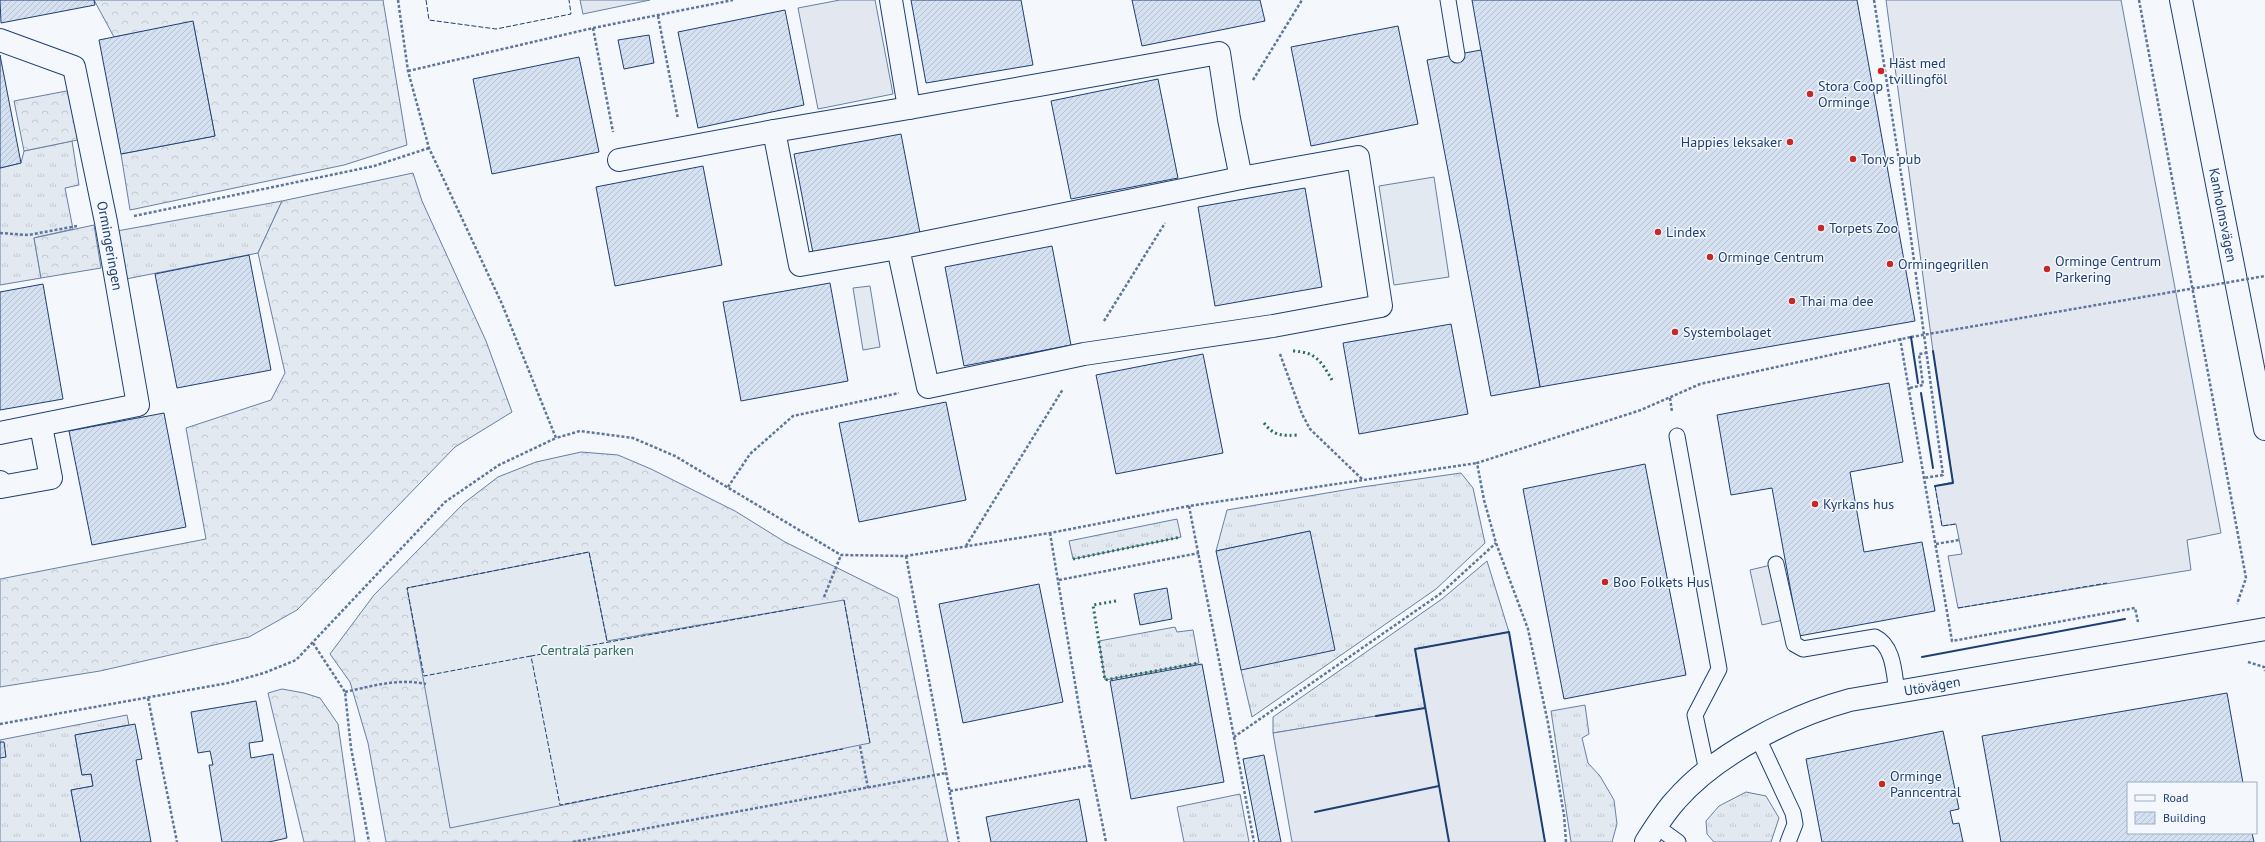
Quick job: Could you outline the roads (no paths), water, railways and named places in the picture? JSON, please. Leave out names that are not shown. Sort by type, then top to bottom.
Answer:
[{"type":"street","points":[[892,0],[909,108]]},
{"type":"street","name":"Kanholmsvägen","points":[[2181,0],[2265,429]]},
{"type":"street","name":"Ormingeringen","points":[[0,40],[74,67],[106,221],[138,405],[41,426],[0,433]]},
{"type":"street","points":[[619,160],[774,130],[909,108],[1219,53],[1228,120],[1241,178]]},
{"type":"street","points":[[774,130],[800,265],[898,248],[1241,178],[1358,157],[1381,306],[1272,326],[1084,354],[928,387],[898,248]]},
{"type":"street","points":[[0,482],[1,487],[51,478],[41,426]]},
{"type":"street","name":"Utövägen","points":[[1651,834],[1676,800],[1707,771],[1758,738],[1819,708],[1897,692],[2265,629]]},
{"type":"lane","points":[[1448,0],[1457,54]]},
{"type":"lane","points":[[1677,436],[1719,669],[1695,715],[1707,771]]},
{"type":"lane","points":[[1776,564],[1794,644],[1803,649],[1875,637],[1880,640],[1889,653],[1897,692]]},
{"type":"lane","points":[[1758,738],[1794,813],[1794,824],[1788,842]]},
{"type":"lane","points":[[1651,834],[1678,842]]},
{"type":"place","name":"Häst med tvillingföl","points":[[1881,71]]},
{"type":"place","name":"Stora Coop Orminge","points":[[1810,94]]},
{"type":"place","name":"Happies leksaker","points":[[1790,142]]},
{"type":"place","name":"Tonys pub","points":[[1853,159]]},
{"type":"place","name":"Torpets Zoo","points":[[1821,228]]},
{"type":"place","name":"Lindex","points":[[1658,232]]},
{"type":"place","name":"Orminge Centrum","points":[[1710,257]]},
{"type":"place","name":"Ormingegrillen","points":[[1890,264]]},
{"type":"place","name":"Orminge Centrum Parkering","points":[[2047,269]]},
{"type":"place","name":"Thai ma dee","points":[[1792,301]]},
{"type":"place","name":"Systembolaget","points":[[1675,332]]},
{"type":"place","name":"Kyrkans hus","points":[[1815,504]]},
{"type":"place","name":"Boo Folkets Hus","points":[[1605,582]]},
{"type":"place","name":"Orminge Panncentral","points":[[1882,784]]},
{"type":"park label","name":"Centrala parken","points":[[587,650]]}]
